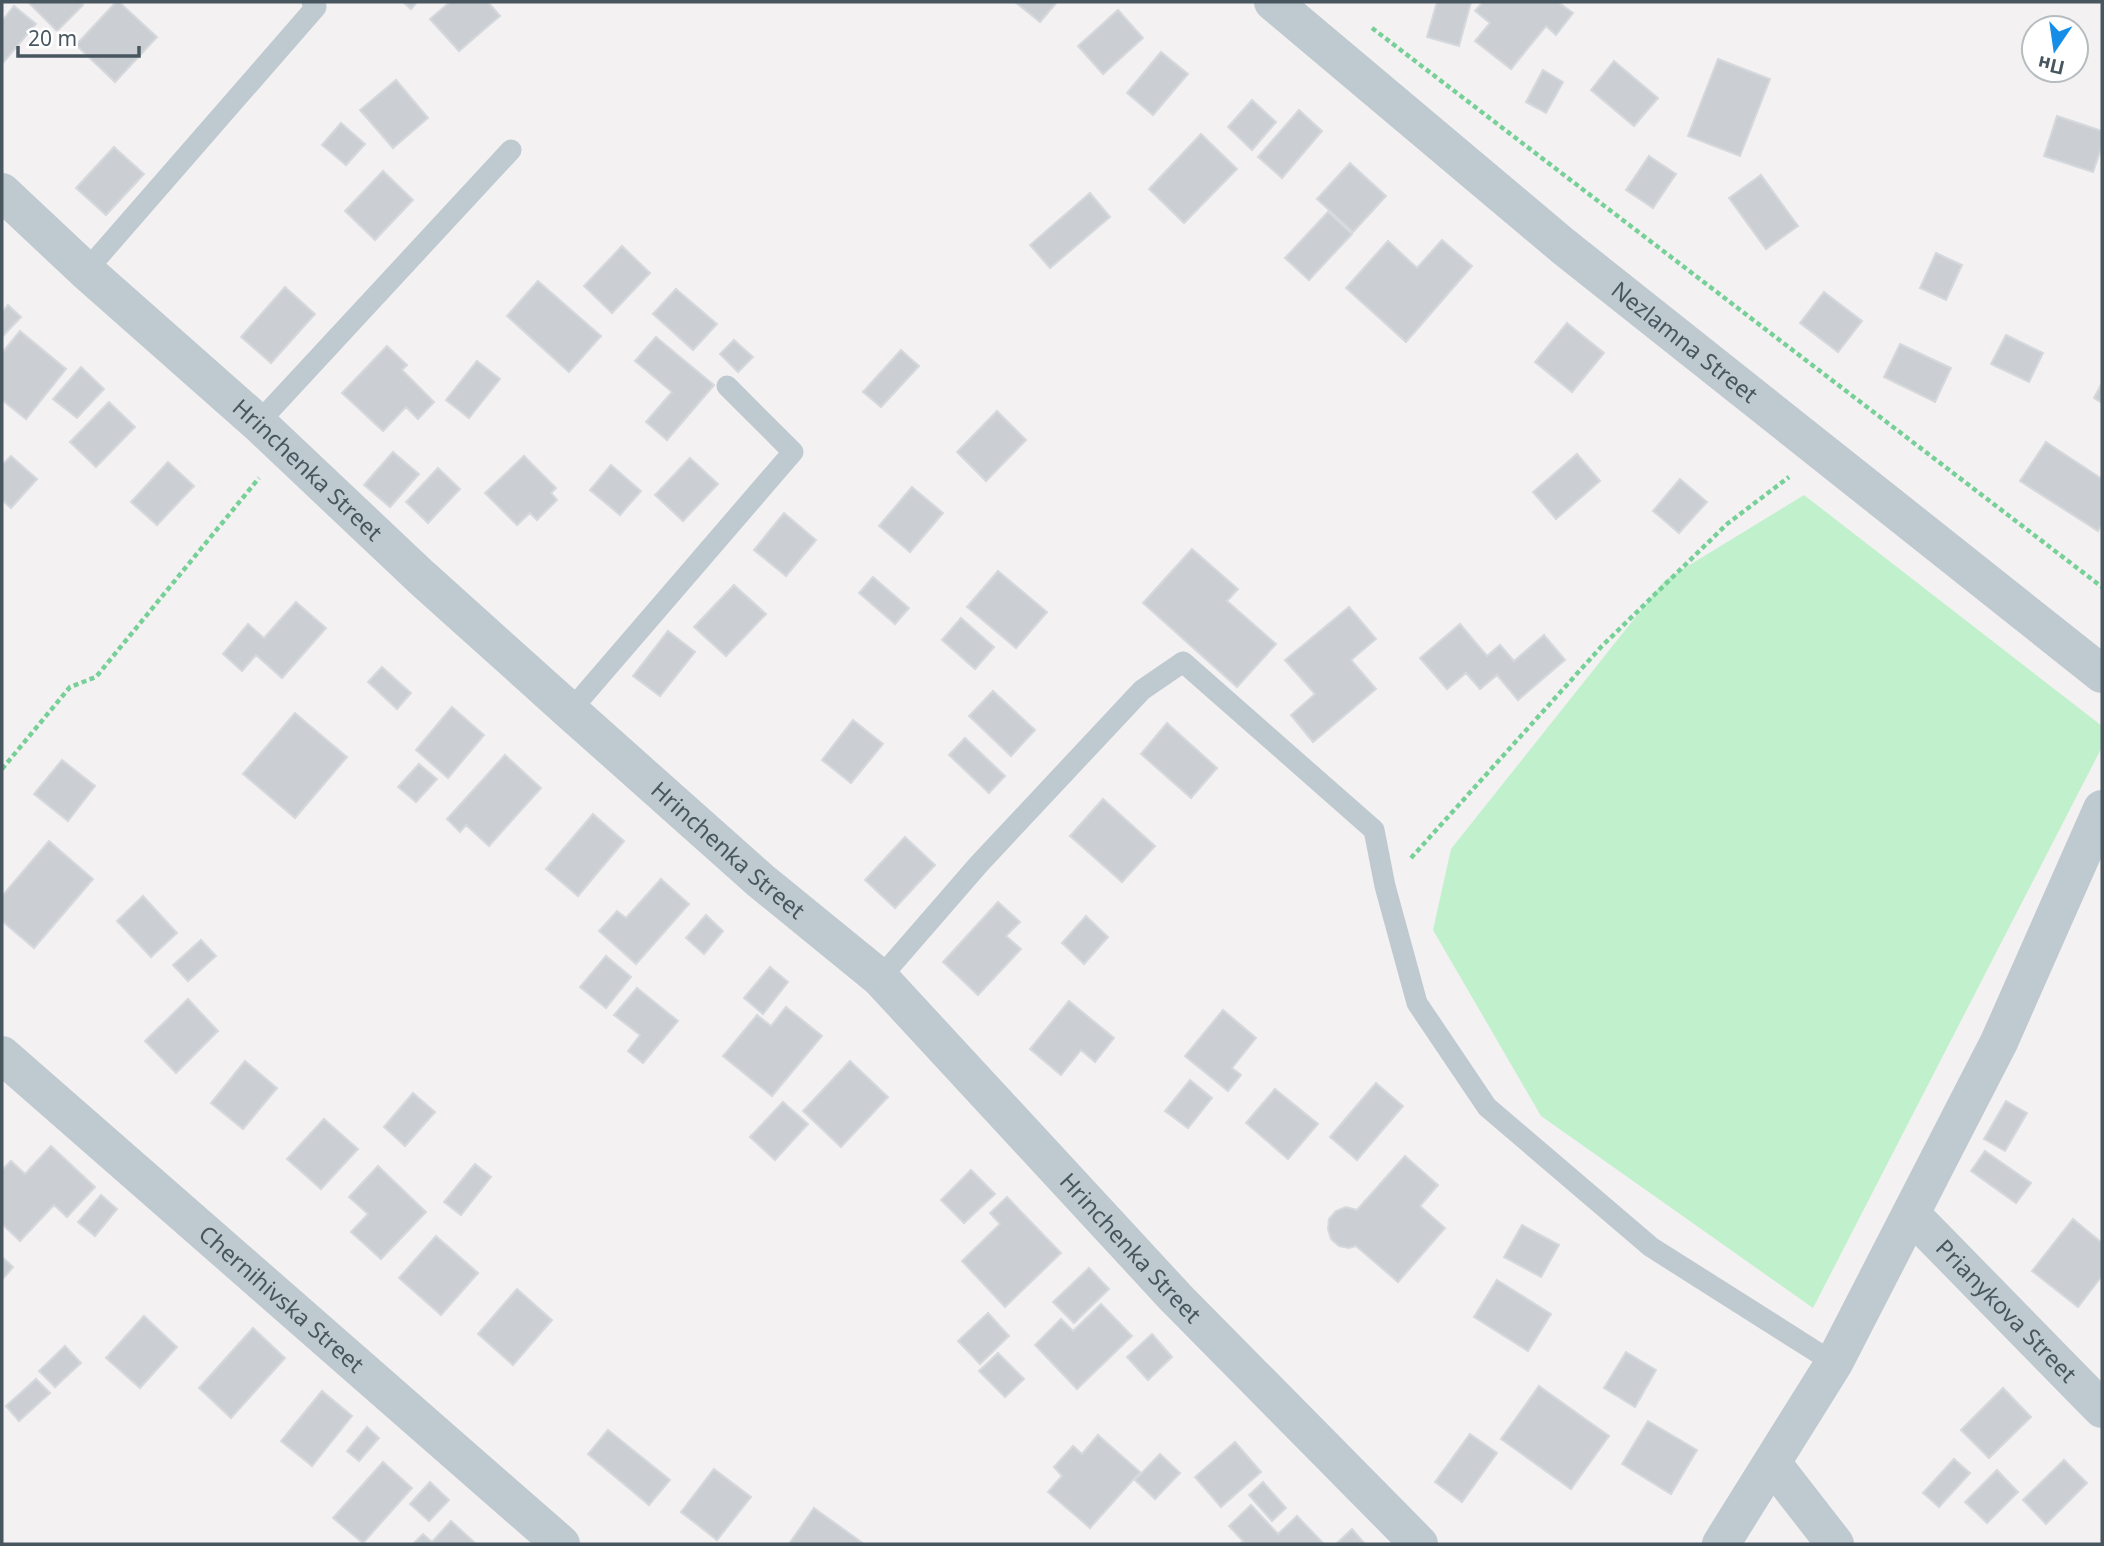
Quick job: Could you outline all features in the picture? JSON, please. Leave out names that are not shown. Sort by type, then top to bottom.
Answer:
[{"type":"street","name":"Nezlamna Street","points":[[1273,2],[1563,246],[2102,674]]},
{"type":"street","name":"Hrinchenka Street","points":[[2,192],[570,711],[761,881],[880,978],[1176,1298],[1419,1544]]},
{"type":"street","points":[[1721,1544],[1834,1363],[1998,1042],[2102,809]]},
{"type":"street","name":"Chernihivska Street","points":[[2,1055],[561,1544]]},
{"type":"street","name":"Prianykova Street","points":[[1911,1213],[2102,1409]]},
{"type":"street","points":[[1772,1463],[1835,1544]]},
{"type":"lane","points":[[86,271],[316,7],[312,2]]},
{"type":"lane","points":[[271,436],[511,150]]},
{"type":"lane","points":[[570,711],[793,452],[727,386]]},
{"type":"lane","points":[[880,978],[979,864],[1142,690],[1183,662],[1374,830],[1385,886],[1418,1003],[1487,1107],[1651,1247],[1834,1363]]},
{"type":"path","points":[[1367,25],[2102,587]]},
{"type":"path","points":[[2,769],[70,687],[96,677],[271,436]]},
{"type":"path","points":[[1385,886],[1601,647],[1727,524],[1823,452]]},
{"type":"green space","points":[[1804,495],[2102,726],[2102,747],[1813,1308],[1541,1116],[1433,930],[1451,849],[1665,580]]},
{"type":"building","points":[[28,2],[80,2],[83,5],[57,31]]},
{"type":"building","points":[[116,2],[157,37],[115,82],[76,45]]},
{"type":"building","points":[[403,2],[417,2],[411,9]]},
{"type":"building","points":[[450,2],[488,2],[500,16],[459,51],[430,19]]},
{"type":"building","points":[[1015,2],[1057,2],[1040,22]]},
{"type":"building","points":[[1437,2],[1471,2],[1459,46],[1427,37]]},
{"type":"building","points":[[1483,2],[1558,2],[1573,13],[1556,35],[1546,26],[1511,69],[1475,41],[1490,23],[1475,11]]},
{"type":"building","points":[[14,6],[36,24],[2,64],[2,21]]},
{"type":"building","points":[[1118,10],[1143,38],[1103,74],[1078,46]]},
{"type":"building","points":[[1161,52],[1188,74],[1153,115],[1127,93]]},
{"type":"building","points":[[1718,59],[1770,79],[1740,156],[1688,136]]},
{"type":"building","points":[[1614,61],[1658,98],[1634,126],[1591,90]]},
{"type":"building","points":[[1543,70],[1563,82],[1546,113],[1526,102]]},
{"type":"building","points":[[396,80],[428,118],[393,148],[360,110]]},
{"type":"building","points":[[1252,100],[1276,122],[1252,150],[1228,127]]},
{"type":"building","points":[[1299,110],[1322,131],[1282,178],[1258,157]]},
{"type":"building","points":[[2057,116],[2102,131],[2102,146],[2093,172],[2044,156]]},
{"type":"building","points":[[341,123],[365,144],[346,165],[322,145]]},
{"type":"building","points":[[1201,134],[1237,169],[1184,223],[1149,189]]},
{"type":"building","points":[[114,147],[144,174],[106,215],[76,188]]},
{"type":"building","points":[[1649,156],[1676,174],[1653,208],[1626,190]]},
{"type":"building","points":[[1350,163],[1386,196],[1353,232],[1317,199]]},
{"type":"building","points":[[383,171],[413,200],[375,240],[345,211]]},
{"type":"building","points":[[1761,175],[1798,226],[1766,249],[1729,198]]},
{"type":"building","points":[[1090,193],[1110,217],[1050,268],[1030,245]]},
{"type":"building","points":[[1328,212],[1352,234],[1309,280],[1285,258]]},
{"type":"building","points":[[1442,240],[1472,266],[1406,342],[1346,288],[1388,241],[1417,268]]},
{"type":"building","points":[[622,246],[650,273],[612,313],[584,286]]},
{"type":"building","points":[[1936,253],[1962,265],[1946,300],[1920,288]]},
{"type":"building","points":[[538,281],[601,336],[569,372],[507,316]]},
{"type":"building","points":[[285,287],[315,314],[271,363],[241,337]]},
{"type":"building","points":[[676,289],[717,324],[693,350],[653,314]]},
{"type":"building","points":[[1824,292],[1862,321],[1838,352],[1800,323]]},
{"type":"building","points":[[8,305],[21,317],[2,337],[2,312]]},
{"type":"building","points":[[1567,323],[1604,353],[1572,392],[1535,362]]},
{"type":"building","points":[[20,331],[66,369],[26,419],[2,400],[2,353]]},
{"type":"building","points":[[2006,335],[2043,353],[2029,382],[1991,364]]},
{"type":"building","points":[[656,337],[714,385],[667,440],[646,422],[672,392],[635,361]]},
{"type":"building","points":[[734,340],[753,357],[738,372],[720,354]]},
{"type":"building","points":[[1900,344],[1951,368],[1935,402],[1884,377]]},
{"type":"building","points":[[387,346],[407,365],[402,370],[434,402],[418,419],[406,407],[383,431],[342,393]]},
{"type":"building","points":[[901,350],[919,366],[881,407],[863,392]]},
{"type":"building","points":[[477,361],[500,379],[469,418],[446,400]]},
{"type":"building","points":[[81,367],[104,389],[77,418],[53,399]]},
{"type":"building","points":[[2102,383],[2102,403],[2094,398]]},
{"type":"building","points":[[109,402],[135,427],[96,467],[70,442]]},
{"type":"building","points":[[997,411],[1026,440],[986,481],[957,452]]},
{"type":"building","points":[[2046,442],[2102,479],[2102,524],[2098,531],[2020,481]]},
{"type":"building","points":[[393,452],[419,474],[390,507],[364,485]]},
{"type":"building","points":[[1577,454],[1600,481],[1556,519],[1533,492]]},
{"type":"building","points":[[11,456],[37,479],[11,508],[2,500],[2,465]]},
{"type":"building","points":[[524,456],[556,488],[551,493],[557,500],[537,520],[530,513],[517,525],[485,493]]},
{"type":"building","points":[[690,458],[718,484],[683,521],[655,495]]},
{"type":"building","points":[[168,462],[194,486],[157,525],[131,502]]},
{"type":"building","points":[[611,465],[641,491],[620,515],[590,490]]},
{"type":"building","points":[[438,468],[460,489],[428,523],[406,502]]},
{"type":"building","points":[[1680,479],[1707,502],[1679,533],[1653,511]]},
{"type":"building","points":[[912,487],[943,513],[910,552],[879,526]]},
{"type":"building","points":[[784,513],[816,540],[786,576],[754,550]]},
{"type":"building","points":[[1192,549],[1238,589],[1227,601],[1276,644],[1237,687],[1143,603]]},
{"type":"building","points":[[998,571],[1047,612],[1016,648],[967,607]]},
{"type":"building","points":[[873,577],[909,608],[895,624],[859,593]]},
{"type":"building","points":[[734,585],[766,614],[726,656],[694,627]]},
{"type":"building","points":[[296,602],[326,628],[282,678],[256,655],[242,671],[223,654],[248,624],[264,638]]},
{"type":"building","points":[[1349,607],[1376,639],[1351,660],[1376,689],[1313,742],[1291,715],[1315,694],[1285,660]]},
{"type":"building","points":[[961,618],[994,647],[975,669],[942,640]]},
{"type":"building","points":[[1460,624],[1487,656],[1500,645],[1514,661],[1544,635],[1565,660],[1518,700],[1497,675],[1480,689],[1466,673],[1447,689],[1420,658]]},
{"type":"building","points":[[668,631],[695,652],[660,696],[633,676]]},
{"type":"building","points":[[382,667],[411,693],[397,709],[368,682]]},
{"type":"building","points":[[993,691],[1035,730],[1011,756],[969,716]]},
{"type":"building","points":[[452,707],[484,735],[448,778],[416,750]]},
{"type":"building","points":[[295,713],[347,757],[295,818],[243,774]]},
{"type":"building","points":[[853,720],[883,744],[851,783],[822,760]]},
{"type":"building","points":[[1167,723],[1217,768],[1191,798],[1141,754]]},
{"type":"building","points":[[965,738],[1005,776],[989,793],[949,755]]},
{"type":"building","points":[[505,755],[541,788],[489,846],[466,825],[460,832],[447,819]]},
{"type":"building","points":[[62,760],[95,786],[68,821],[34,794]]},
{"type":"building","points":[[419,764],[437,779],[416,802],[398,787]]},
{"type":"building","points":[[1103,799],[1155,846],[1122,882],[1070,836]]},
{"type":"building","points":[[593,814],[624,841],[578,896],[546,869]]},
{"type":"building","points":[[905,837],[935,865],[895,908],[865,880]]},
{"type":"building","points":[[49,841],[93,879],[34,948],[2,921],[2,896]]},
{"type":"building","points":[[661,879],[689,904],[636,964],[599,931],[617,911],[626,918]]},
{"type":"building","points":[[143,896],[177,933],[151,957],[117,921]]},
{"type":"building","points":[[998,902],[1020,922],[1006,936],[1021,949],[978,995],[943,962]]},
{"type":"building","points":[[706,915],[723,931],[704,954],[686,938]]},
{"type":"building","points":[[1086,916],[1108,937],[1084,964],[1062,943]]},
{"type":"building","points":[[201,940],[216,956],[188,981],[173,965]]},
{"type":"building","points":[[606,956],[631,977],[606,1008],[580,987]]},
{"type":"building","points":[[770,967],[788,982],[763,1014],[744,998]]},
{"type":"building","points":[[637,988],[678,1021],[643,1063],[628,1051],[640,1035],[614,1015]]},
{"type":"building","points":[[188,999],[218,1031],[176,1073],[145,1041]]},
{"type":"building","points":[[1069,1001],[1114,1038],[1095,1062],[1081,1050],[1061,1075],[1030,1049]]},
{"type":"building","points":[[786,1007],[822,1036],[772,1096],[723,1056],[757,1015],[771,1026]]},
{"type":"building","points":[[1223,1010],[1256,1038],[1232,1068],[1241,1075],[1228,1091],[1185,1056]]},
{"type":"building","points":[[245,1061],[277,1088],[243,1129],[211,1103]]},
{"type":"building","points":[[850,1061],[888,1097],[841,1147],[803,1111]]},
{"type":"building","points":[[1190,1080],[1212,1098],[1188,1128],[1165,1111]]},
{"type":"building","points":[[1376,1083],[1403,1106],[1357,1160],[1330,1137]]},
{"type":"building","points":[[1275,1089],[1318,1124],[1288,1159],[1246,1123]]},
{"type":"building","points":[[413,1093],[435,1112],[405,1146],[384,1127]]},
{"type":"building","points":[[2006,1101],[2027,1113],[2005,1151],[1984,1139]]},
{"type":"building","points":[[783,1102],[808,1124],[775,1160],[750,1137]]},
{"type":"building","points":[[324,1119],[358,1149],[321,1189],[287,1159]]},
{"type":"building","points":[[51,1146],[95,1187],[67,1217],[54,1205],[20,1241],[2,1224],[2,1170],[11,1161],[25,1174]]},
{"type":"building","points":[[1985,1151],[2031,1183],[2016,1203],[1971,1171]]},
{"type":"building","points":[[1405,1156],[1438,1185],[1420,1206],[1445,1228],[1398,1282],[1356,1246],[1339,1246],[1331,1239],[1328,1229],[1329,1219],[1336,1211],[1346,1207],[1357,1210]]},
{"type":"building","points":[[475,1164],[491,1177],[461,1215],[444,1202]]},
{"type":"building","points":[[378,1166],[426,1212],[381,1259],[351,1232],[368,1214],[349,1197]]},
{"type":"building","points":[[971,1170],[995,1194],[964,1223],[941,1200]]},
{"type":"building","points":[[101,1195],[117,1209],[95,1236],[78,1222]]},
{"type":"building","points":[[1007,1197],[1061,1253],[1005,1307],[962,1261],[1000,1224],[990,1213]]},
{"type":"building","points":[[2073,1219],[2102,1243],[2102,1276],[2078,1307],[2032,1271]]},
{"type":"building","points":[[1522,1225],[1559,1245],[1541,1277],[1504,1257]]},
{"type":"building","points":[[436,1236],[478,1273],[441,1315],[399,1278]]},
{"type":"building","points":[[2,1257],[13,1267],[2,1280]]},
{"type":"building","points":[[1089,1268],[1109,1289],[1074,1323],[1053,1302]]},
{"type":"building","points":[[1497,1280],[1551,1314],[1528,1351],[1474,1317]]},
{"type":"building","points":[[517,1289],[552,1320],[513,1365],[478,1334]]},
{"type":"building","points":[[1101,1304],[1132,1336],[1077,1389],[1035,1345],[1061,1319],[1073,1331]]},
{"type":"building","points":[[988,1313],[1009,1336],[980,1364],[958,1341]]},
{"type":"building","points":[[144,1316],[177,1347],[140,1388],[106,1358]]},
{"type":"building","points":[[253,1328],[285,1358],[231,1418],[199,1388]]},
{"type":"building","points":[[1152,1334],[1172,1357],[1148,1380],[1127,1357]]},
{"type":"building","points":[[65,1346],[81,1363],[55,1387],[39,1371]]},
{"type":"building","points":[[1626,1352],[1656,1370],[1635,1407],[1604,1388]]},
{"type":"building","points":[[998,1353],[1024,1379],[1005,1397],[979,1371]]},
{"type":"building","points":[[36,1379],[50,1393],[19,1421],[6,1406]]},
{"type":"building","points":[[1539,1386],[1609,1436],[1571,1489],[1501,1439]]},
{"type":"building","points":[[2003,1388],[2031,1417],[1989,1458],[1961,1430]]},
{"type":"building","points":[[322,1391],[352,1416],[312,1466],[281,1441]]},
{"type":"building","points":[[1648,1421],[1697,1450],[1671,1494],[1622,1464]]},
{"type":"building","points":[[367,1427],[379,1438],[359,1461],[347,1451]]},
{"type":"building","points":[[608,1430],[670,1480],[649,1505],[588,1454]]},
{"type":"building","points":[[1470,1434],[1497,1453],[1462,1502],[1435,1482]]},
{"type":"building","points":[[1098,1435],[1140,1472],[1090,1528],[1048,1492],[1062,1476],[1054,1467],[1073,1446],[1082,1454]]},
{"type":"building","points":[[1235,1442],[1261,1472],[1221,1507],[1195,1477]]},
{"type":"building","points":[[1160,1454],[1180,1473],[1155,1499],[1135,1480]]},
{"type":"building","points":[[1954,1459],[1970,1473],[1939,1507],[1923,1493]]},
{"type":"building","points":[[2064,1460],[2087,1483],[2046,1524],[2023,1500]]},
{"type":"building","points":[[383,1462],[412,1488],[363,1543],[333,1518]]},
{"type":"building","points":[[714,1469],[751,1497],[717,1540],[681,1512]]},
{"type":"building","points":[[1997,1470],[2018,1492],[1987,1523],[1965,1502]]},
{"type":"building","points":[[430,1482],[449,1500],[429,1521],[410,1504]]},
{"type":"building","points":[[1263,1482],[1286,1508],[1272,1521],[1249,1495]]},
{"type":"building","points":[[1251,1505],[1278,1534],[1297,1516],[1324,1544],[1240,1544],[1243,1541],[1229,1526]]},
{"type":"building","points":[[814,1508],[864,1544],[789,1544]]},
{"type":"building","points":[[451,1521],[476,1544],[413,1544],[423,1534],[432,1542]]},
{"type":"building","points":[[1352,1529],[1365,1544],[1336,1544]]}]
